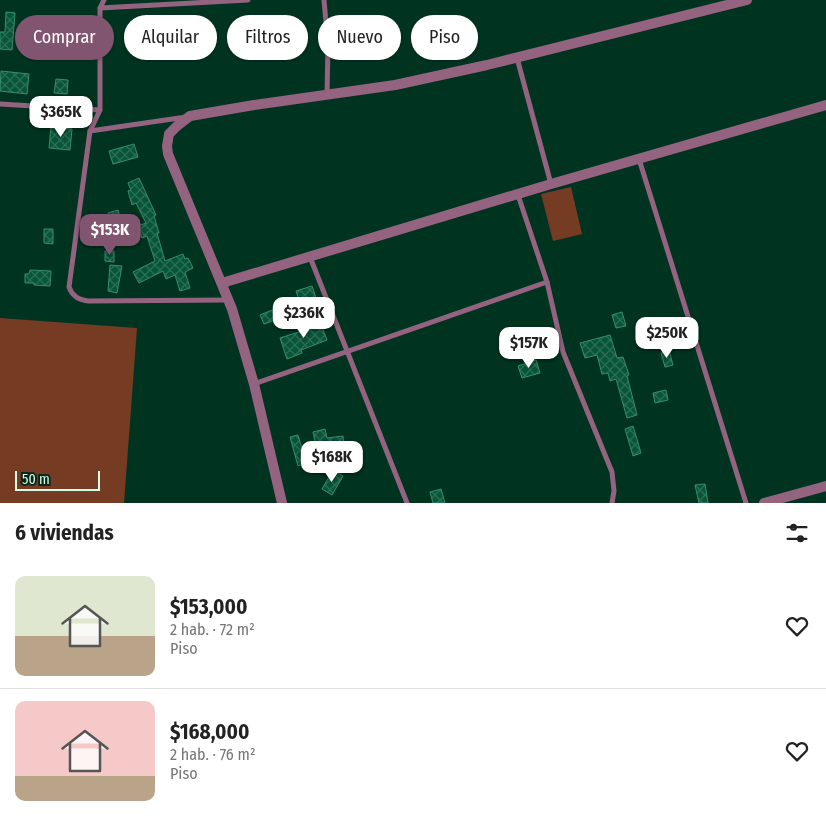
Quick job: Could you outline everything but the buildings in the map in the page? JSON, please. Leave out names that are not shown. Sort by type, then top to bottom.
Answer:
[{"type":"street","points":[[282,503],[254,384],[222,283],[168,154],[169,134],[190,116],[395,85],[517,58],[747,0]]},
{"type":"street","points":[[222,283],[550,184],[826,105]]},
{"type":"street","points":[[764,503],[784,500],[826,486]]},
{"type":"lane","points":[[104,0],[100,8],[100,110],[90,131],[70,287],[73,294],[81,300],[88,301],[228,300]]},
{"type":"lane","points":[[100,8],[248,0]]},
{"type":"lane","points":[[324,0],[328,46],[327,95]]},
{"type":"lane","points":[[517,58],[550,184]]},
{"type":"lane","points":[[0,104],[100,110]]},
{"type":"lane","points":[[90,131],[190,116]]},
{"type":"lane","points":[[639,159],[746,503]]},
{"type":"lane","points":[[518,195],[547,282],[563,352],[612,472],[614,491],[612,503]]},
{"type":"lane","points":[[310,257],[407,503]]},
{"type":"lane","points":[[254,384],[547,282]]},
{"type":"shaded area","points":[[571,187],[582,234],[553,241],[541,194]]},
{"type":"shaded area","points":[[0,318],[137,328],[124,503],[0,503]]}]
